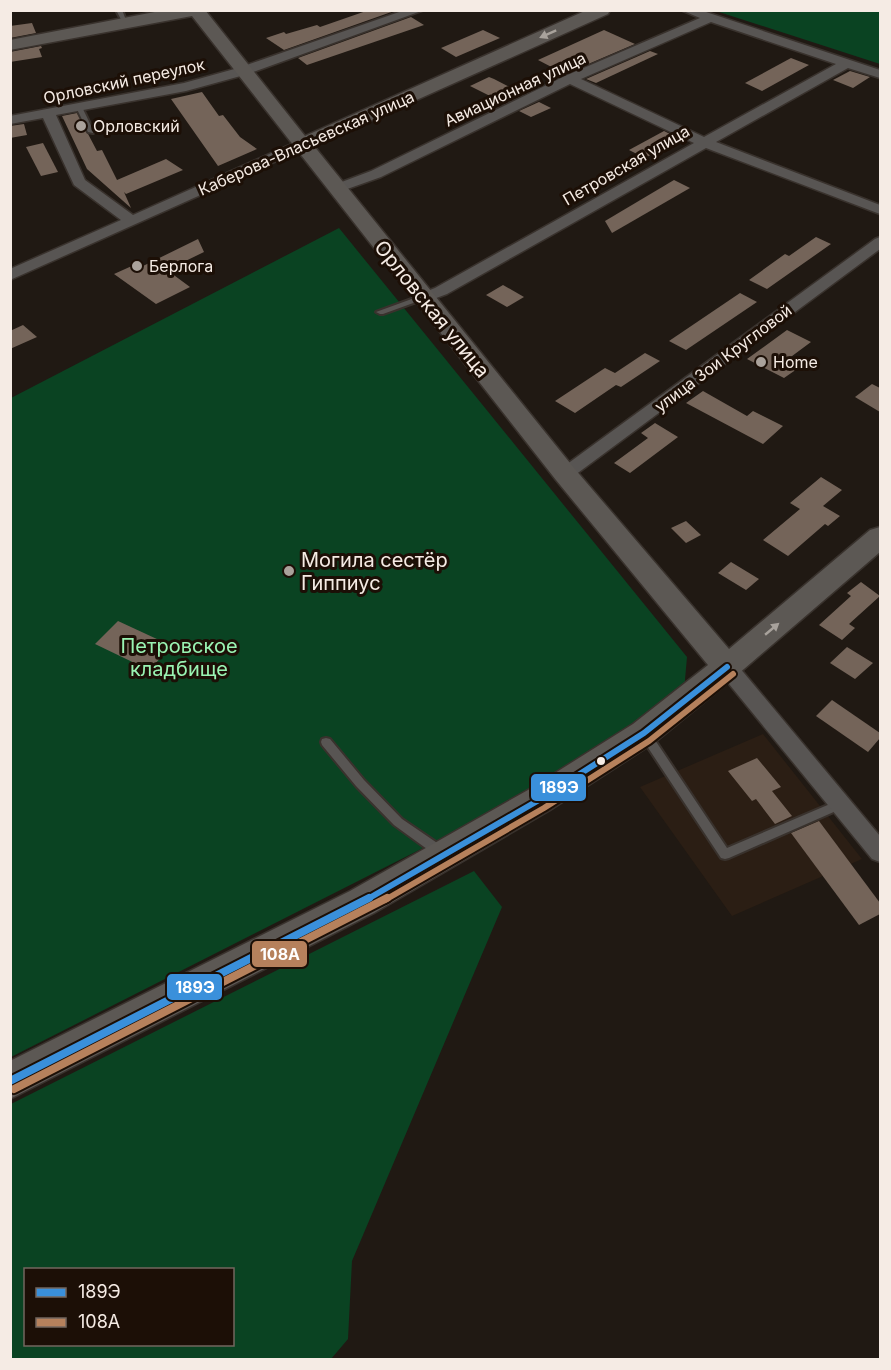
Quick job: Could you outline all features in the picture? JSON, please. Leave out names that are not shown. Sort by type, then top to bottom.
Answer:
[{"type":"main road","points":[[10,45],[123,17],[196,10]]},
{"type":"main road","name":"Орловская улица","points":[[196,10],[336,189],[565,474],[727,667]]},
{"type":"main road","name":"Каберова-Власьевская улица","points":[[302,145],[602,10]]},
{"type":"main road","points":[[10,1081],[362,902],[539,800],[644,733],[876,547]]},
{"type":"street","name":"Орловский переулок","points":[[10,120],[186,87],[243,71],[418,10]]},
{"type":"street","points":[[687,10],[708,19],[880,74]]},
{"type":"street","name":"Авиационная улица","points":[[336,189],[375,174],[570,79],[708,19]]},
{"type":"street","name":"Петровская улица","points":[[423,298],[441,291],[847,63]]},
{"type":"street","points":[[570,79],[704,142],[880,210]]},
{"type":"street","points":[[48,113],[79,182],[132,221]]},
{"type":"street","name":"Каберова-Власьевская улица","points":[[10,275],[302,145]]},
{"type":"street","name":"улица Зои Кругловой","points":[[565,474],[880,242]]},
{"type":"street","name":"Орловская улица","points":[[727,667],[880,852]]},
{"type":"lane","points":[[79,107],[92,132]]},
{"type":"lane","points":[[380,312],[423,298]]},
{"type":"lane","points":[[644,733],[725,854],[841,804]]},
{"type":"lane","points":[[326,742],[360,783],[398,822],[446,855]]},
{"type":"shaded area","points":[[763,734],[862,859],[732,916],[640,787]]},
{"type":"green space","points":[[716,11],[880,11],[880,64]]},
{"type":"green space","name":"Петровское кладбище","points":[[339,228],[687,657],[684,691],[526,796],[11,1057],[11,398]]},
{"type":"green space","points":[[474,871],[502,907],[352,1261],[348,1339],[331,1359],[11,1359],[11,1104]]},
{"type":"building","points":[[369,10],[397,10],[284,50],[266,38],[317,25],[320,27]]},
{"type":"building","points":[[411,17],[424,25],[307,65],[298,58]]},
{"type":"building","points":[[32,23],[36,33],[10,38],[10,26]]},
{"type":"building","points":[[483,30],[500,38],[456,57],[441,48]]},
{"type":"building","points":[[604,30],[635,44],[565,74],[538,60]]},
{"type":"building","points":[[41,46],[42,48],[39,49],[42,57],[10,62],[10,52]]},
{"type":"building","points":[[650,51],[658,54],[596,83],[586,79]]},
{"type":"building","points":[[791,58],[809,65],[762,91],[745,83]]},
{"type":"building","points":[[850,71],[870,77],[853,88],[833,80]]},
{"type":"building","points":[[489,77],[523,94],[504,103],[470,86]]},
{"type":"building","points":[[202,92],[219,116],[223,115],[240,137],[257,149],[218,166],[171,99]]},
{"type":"building","points":[[539,102],[551,108],[531,117],[519,111]]},
{"type":"building","points":[[77,113],[97,151],[102,150],[117,180],[166,159],[183,170],[126,194],[124,192],[131,208],[87,169],[62,116]]},
{"type":"building","points":[[24,124],[27,135],[10,138],[10,126]]},
{"type":"building","points":[[664,131],[680,139],[645,158],[629,150]]},
{"type":"building","points":[[43,143],[58,172],[41,176],[26,147]]},
{"type":"building","points":[[674,180],[690,188],[612,233],[605,221]]},
{"type":"building","points":[[816,237],[831,244],[767,289],[749,280],[785,254],[789,256]]},
{"type":"building","points":[[198,239],[204,252],[167,270],[190,287],[156,304],[114,274],[134,265],[143,266]]},
{"type":"building","points":[[503,285],[524,297],[507,307],[486,295]]},
{"type":"building","points":[[740,293],[757,302],[686,350],[669,341]]},
{"type":"building","points":[[23,325],[37,337],[10,349],[10,331]]},
{"type":"building","points":[[787,330],[811,342],[784,362],[797,369],[784,378],[747,359]]},
{"type":"building","points":[[645,353],[660,361],[621,387],[616,385],[575,413],[555,401],[605,368],[615,373]]},
{"type":"building","points":[[872,384],[880,388],[880,412],[855,397]]},
{"type":"building","points":[[703,391],[747,416],[753,411],[783,426],[763,444],[686,403]]},
{"type":"building","points":[[655,423],[678,437],[630,473],[614,463],[648,438],[641,433]]},
{"type":"building","points":[[821,477],[842,490],[823,506],[840,516],[828,526],[825,524],[788,556],[763,540],[800,509],[790,503]]},
{"type":"building","points":[[686,521],[701,535],[686,543],[671,528]]},
{"type":"building","points":[[731,562],[759,579],[746,590],[718,573]]},
{"type":"building","points":[[861,582],[880,596],[849,624],[855,628],[842,640],[819,625],[851,596],[847,593]]},
{"type":"building","points":[[118,621],[172,646],[149,670],[95,644]]},
{"type":"building","points":[[847,647],[873,663],[855,679],[830,663]]},
{"type":"building","points":[[832,700],[880,733],[880,738],[868,752],[816,716]]},
{"type":"building","points":[[757,758],[781,787],[772,791],[792,816],[775,824],[756,799],[752,801],[728,771]]},
{"type":"building","points":[[819,821],[880,903],[880,914],[859,925],[791,833]]},
{"type":"transit line","name":"189Э","points":[[10,1081],[362,902],[446,855],[539,800],[644,733],[727,667]]},
{"type":"transit line","name":"108А","points":[[14,1089],[366,910],[451,863],[544,808],[649,741],[733,674]]},
{"type":"place","name":"Орловский","points":[[81,126]]},
{"type":"place","name":"Берлога","points":[[137,266]]},
{"type":"place","name":"Home","points":[[761,362]]},
{"type":"place","name":"Могила сестёр Гиппиус","points":[[289,571]]}]
